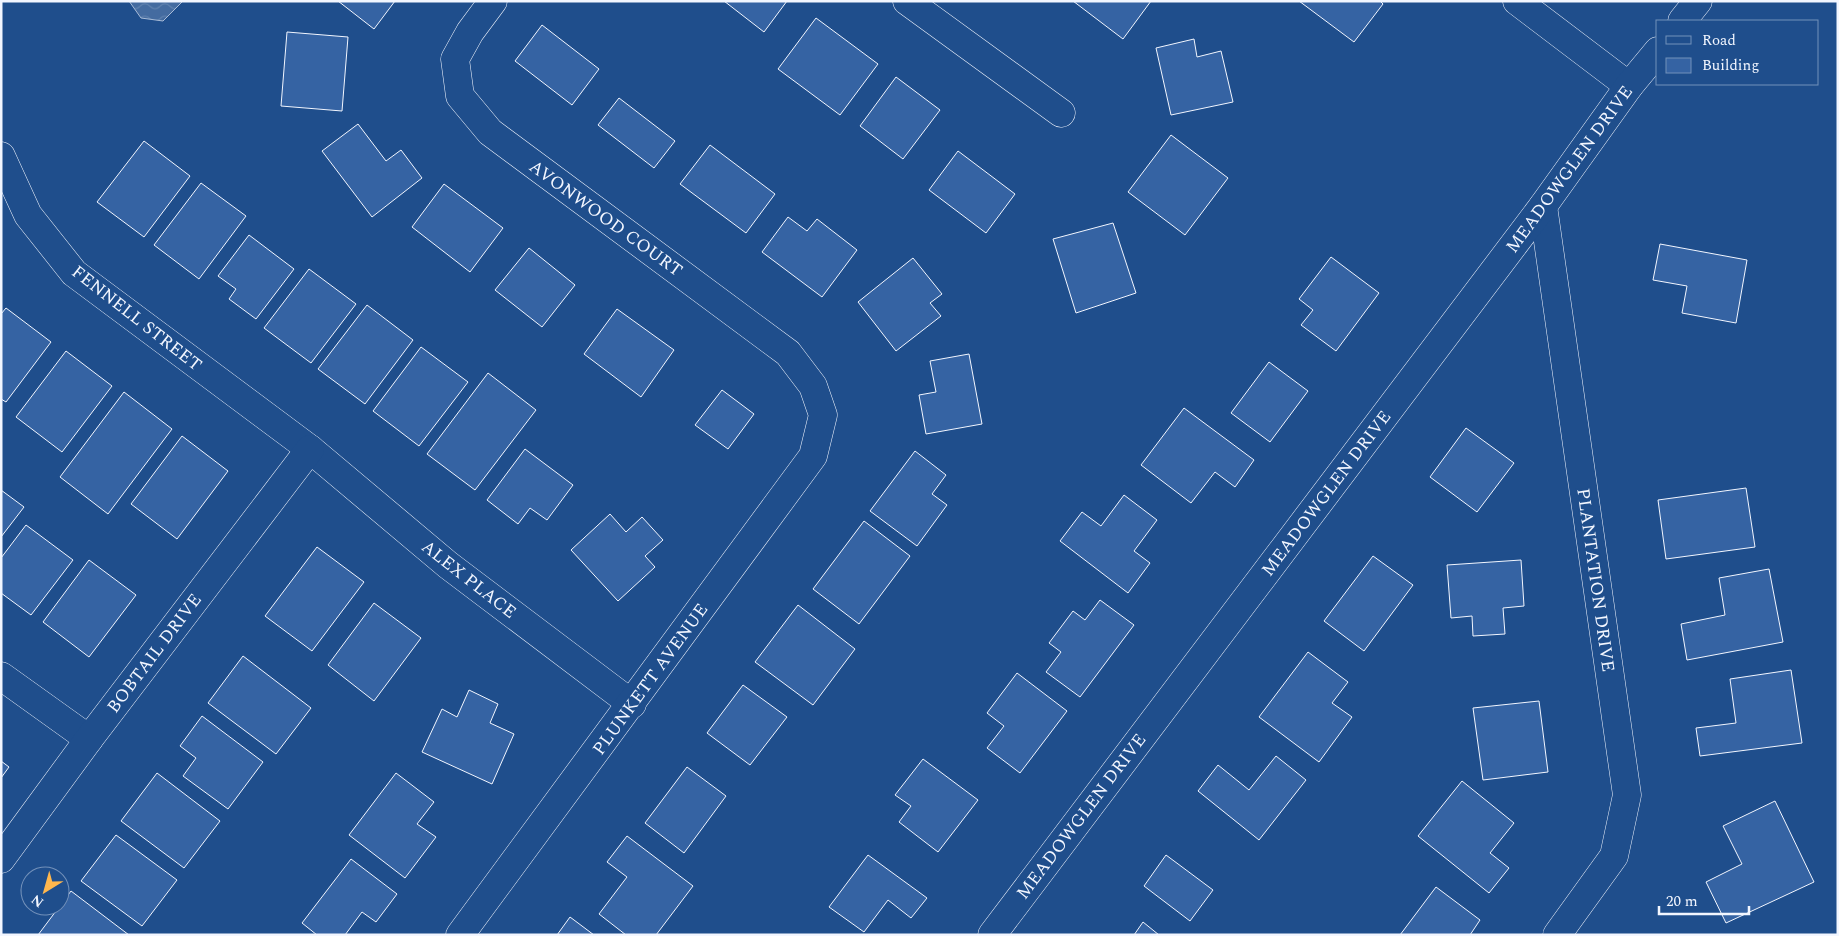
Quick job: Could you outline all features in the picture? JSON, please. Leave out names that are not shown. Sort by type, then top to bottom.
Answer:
[{"type":"street","name":"AVONWOOD COURT","points":[[493,1],[470,32],[455,59],[460,96],[490,132],[788,353],[813,386],[823,415]]},
{"type":"street","points":[[907,1],[1061,113]]},
{"type":"street","points":[[1517,1],[1629,86]]},
{"type":"street","points":[[1683,20],[1698,1]]},
{"type":"street","name":"MEADOWGLEN DRIVE","points":[[992,935],[1543,206],[1629,86],[1656,53]]},
{"type":"street","name":"FENNELL STREET","points":[[1,156],[28,215],[74,273],[310,449]]},
{"type":"street","name":"PLANTATION DRIVE","points":[[1543,206],[1627,795],[1614,856],[1557,935]]},
{"type":"street","name":"PLUNKETT AVENUE","points":[[460,935],[813,456],[823,415]]},
{"type":"street","name":"ALEX PLACE","points":[[310,449],[448,566],[632,704]]},
{"type":"street","name":"BOBTAIL DRIVE","points":[[1,859],[89,739],[310,449]]},
{"type":"street","points":[[1,676],[89,739]]},
{"type":"water","points":[[129,1],[183,1],[163,21],[141,18]]},
{"type":"building","points":[[338,1],[395,1],[374,29]]},
{"type":"building","points":[[724,1],[787,1],[764,32]]},
{"type":"building","points":[[1073,1],[1151,1],[1123,39]]},
{"type":"building","points":[[1299,1],[1380,1],[1383,4],[1354,42]]},
{"type":"building","points":[[816,18],[878,64],[840,115],[778,69]]},
{"type":"building","points":[[542,25],[599,69],[572,105],[515,61]]},
{"type":"building","points":[[287,32],[348,37],[342,111],[281,106]]},
{"type":"building","points":[[1194,39],[1197,57],[1221,51],[1233,102],[1171,115],[1156,48]]},
{"type":"building","points":[[896,77],[940,110],[903,159],[860,126]]},
{"type":"building","points":[[619,98],[675,141],[654,168],[598,125]]},
{"type":"building","points":[[358,124],[386,161],[401,150],[422,178],[372,217],[322,151]]},
{"type":"building","points":[[1171,135],[1228,178],[1185,235],[1128,192]]},
{"type":"building","points":[[144,141],[190,176],[144,237],[97,202]]},
{"type":"building","points":[[710,145],[775,194],[746,233],[680,184]]},
{"type":"building","points":[[958,151],[1015,194],[986,233],[929,190]]},
{"type":"building","points":[[201,183],[246,216],[199,279],[154,245]]},
{"type":"building","points":[[444,184],[503,228],[470,272],[412,227]]},
{"type":"building","points":[[788,217],[807,231],[817,219],[857,250],[822,297],[762,252]]},
{"type":"building","points":[[1113,223],[1136,293],[1076,313],[1053,239]]},
{"type":"building","points":[[249,235],[294,269],[256,319],[229,299],[236,289],[218,276]]},
{"type":"building","points":[[1660,244],[1747,260],[1736,323],[1682,313],[1687,286],[1653,280]]},
{"type":"building","points":[[529,248],[575,285],[542,327],[495,290]]},
{"type":"building","points":[[1331,257],[1379,293],[1336,351],[1301,325],[1313,310],[1299,299]]},
{"type":"building","points":[[913,258],[942,294],[930,303],[941,316],[896,351],[858,302]]},
{"type":"building","points":[[309,269],[356,304],[311,363],[264,328]]},
{"type":"building","points":[[367,305],[413,340],[365,404],[318,369]]},
{"type":"building","points":[[6,308],[51,342],[6,402],[1,399],[1,314]]},
{"type":"building","points":[[617,309],[674,350],[641,397],[584,354]]},
{"type":"building","points":[[421,347],[468,382],[419,446],[373,411]]},
{"type":"building","points":[[66,351],[112,386],[62,452],[16,417]]},
{"type":"building","points":[[969,354],[982,424],[926,434],[919,395],[936,392],[930,361]]},
{"type":"building","points":[[1269,362],[1308,391],[1270,442],[1231,413]]},
{"type":"building","points":[[488,373],[536,410],[475,490],[427,454]]},
{"type":"building","points":[[722,390],[754,414],[728,449],[695,425]]},
{"type":"building","points":[[124,392],[172,429],[108,514],[60,477]]},
{"type":"building","points":[[1184,408],[1254,460],[1235,487],[1215,472],[1191,503],[1141,465]]},
{"type":"building","points":[[1466,428],[1514,463],[1477,512],[1430,477]]},
{"type":"building","points":[[182,436],[228,471],[177,539],[131,504]]},
{"type":"building","points":[[525,449],[573,485],[547,520],[530,508],[518,524],[487,500]]},
{"type":"building","points":[[915,451],[946,475],[932,494],[947,505],[917,546],[870,511]]},
{"type":"building","points":[[1746,488],[1755,547],[1666,559],[1658,500]]},
{"type":"building","points":[[1,490],[24,507],[1,537]]},
{"type":"building","points":[[1124,495],[1157,520],[1134,551],[1150,563],[1128,593],[1060,541],[1082,512],[1101,526]]},
{"type":"building","points":[[610,514],[626,532],[642,517],[663,540],[645,556],[655,567],[618,601],[571,550]]},
{"type":"building","points":[[864,521],[910,556],[859,624],[813,589]]},
{"type":"building","points":[[26,525],[73,560],[31,615],[1,593],[1,558]]},
{"type":"building","points":[[317,547],[364,582],[312,651],[265,616]]},
{"type":"building","points":[[1373,556],[1413,585],[1364,651],[1324,621]]},
{"type":"building","points":[[89,560],[136,595],[89,657],[43,622]]},
{"type":"building","points":[[1521,560],[1524,606],[1503,608],[1505,634],[1473,636],[1472,616],[1451,618],[1447,565]]},
{"type":"building","points":[[1769,569],[1783,642],[1687,660],[1681,624],[1725,615],[1719,578]]},
{"type":"building","points":[[1100,600],[1134,625],[1080,697],[1046,672],[1061,652],[1049,643],[1073,611],[1085,620]]},
{"type":"building","points":[[374,603],[421,638],[374,701],[328,665]]},
{"type":"building","points":[[798,605],[855,649],[813,705],[755,662]]},
{"type":"building","points":[[1308,652],[1348,682],[1332,703],[1352,717],[1319,762],[1259,717]]},
{"type":"building","points":[[243,656],[311,708],[276,754],[208,703]]},
{"type":"building","points":[[1791,670],[1802,743],[1700,756],[1696,728],[1736,723],[1730,679]]},
{"type":"building","points":[[1017,673],[1067,711],[1020,773],[987,748],[1004,726],[987,713]]},
{"type":"building","points":[[743,685],[787,717],[750,765],[707,733]]},
{"type":"building","points":[[469,690],[498,704],[490,723],[514,734],[492,784],[422,752],[442,709],[457,717]]},
{"type":"building","points":[[1539,701],[1548,772],[1483,780],[1473,708]]},
{"type":"building","points":[[202,716],[263,762],[228,809],[183,776],[196,758],[180,746]]},
{"type":"building","points":[[1276,756],[1306,780],[1259,840],[1198,791],[1218,765],[1249,790]]},
{"type":"building","points":[[923,759],[978,800],[938,852],[899,822],[911,806],[895,795]]},
{"type":"building","points":[[1,761],[9,767],[1,778]]},
{"type":"building","points":[[687,767],[726,796],[684,853],[645,823]]},
{"type":"building","points":[[157,773],[220,821],[184,868],[121,821]]},
{"type":"building","points":[[396,773],[434,802],[417,824],[436,837],[405,878],[349,835]]},
{"type":"building","points":[[1462,781],[1514,823],[1490,853],[1509,868],[1489,893],[1418,836]]},
{"type":"building","points":[[1775,801],[1814,882],[1726,923],[1706,882],[1742,864],[1723,826]]},
{"type":"building","points":[[116,835],[177,880],[142,926],[81,881]]},
{"type":"building","points":[[627,836],[693,886],[656,935],[626,935],[599,914],[627,877],[607,862]]},
{"type":"building","points":[[868,855],[927,898],[911,918],[888,900],[864,932],[829,907]]},
{"type":"building","points":[[1166,855],[1213,890],[1190,921],[1144,886]]},
{"type":"building","points":[[351,859],[397,894],[376,922],[362,912],[345,935],[317,935],[302,923]]},
{"type":"building","points":[[1436,887],[1480,920],[1470,935],[1400,935]]},
{"type":"building","points":[[71,891],[129,935],[38,935],[52,916],[70,916]]},
{"type":"building","points":[[570,917],[594,935],[557,935]]},
{"type":"building","points":[[1143,922],[1159,935],[1134,935]]}]
